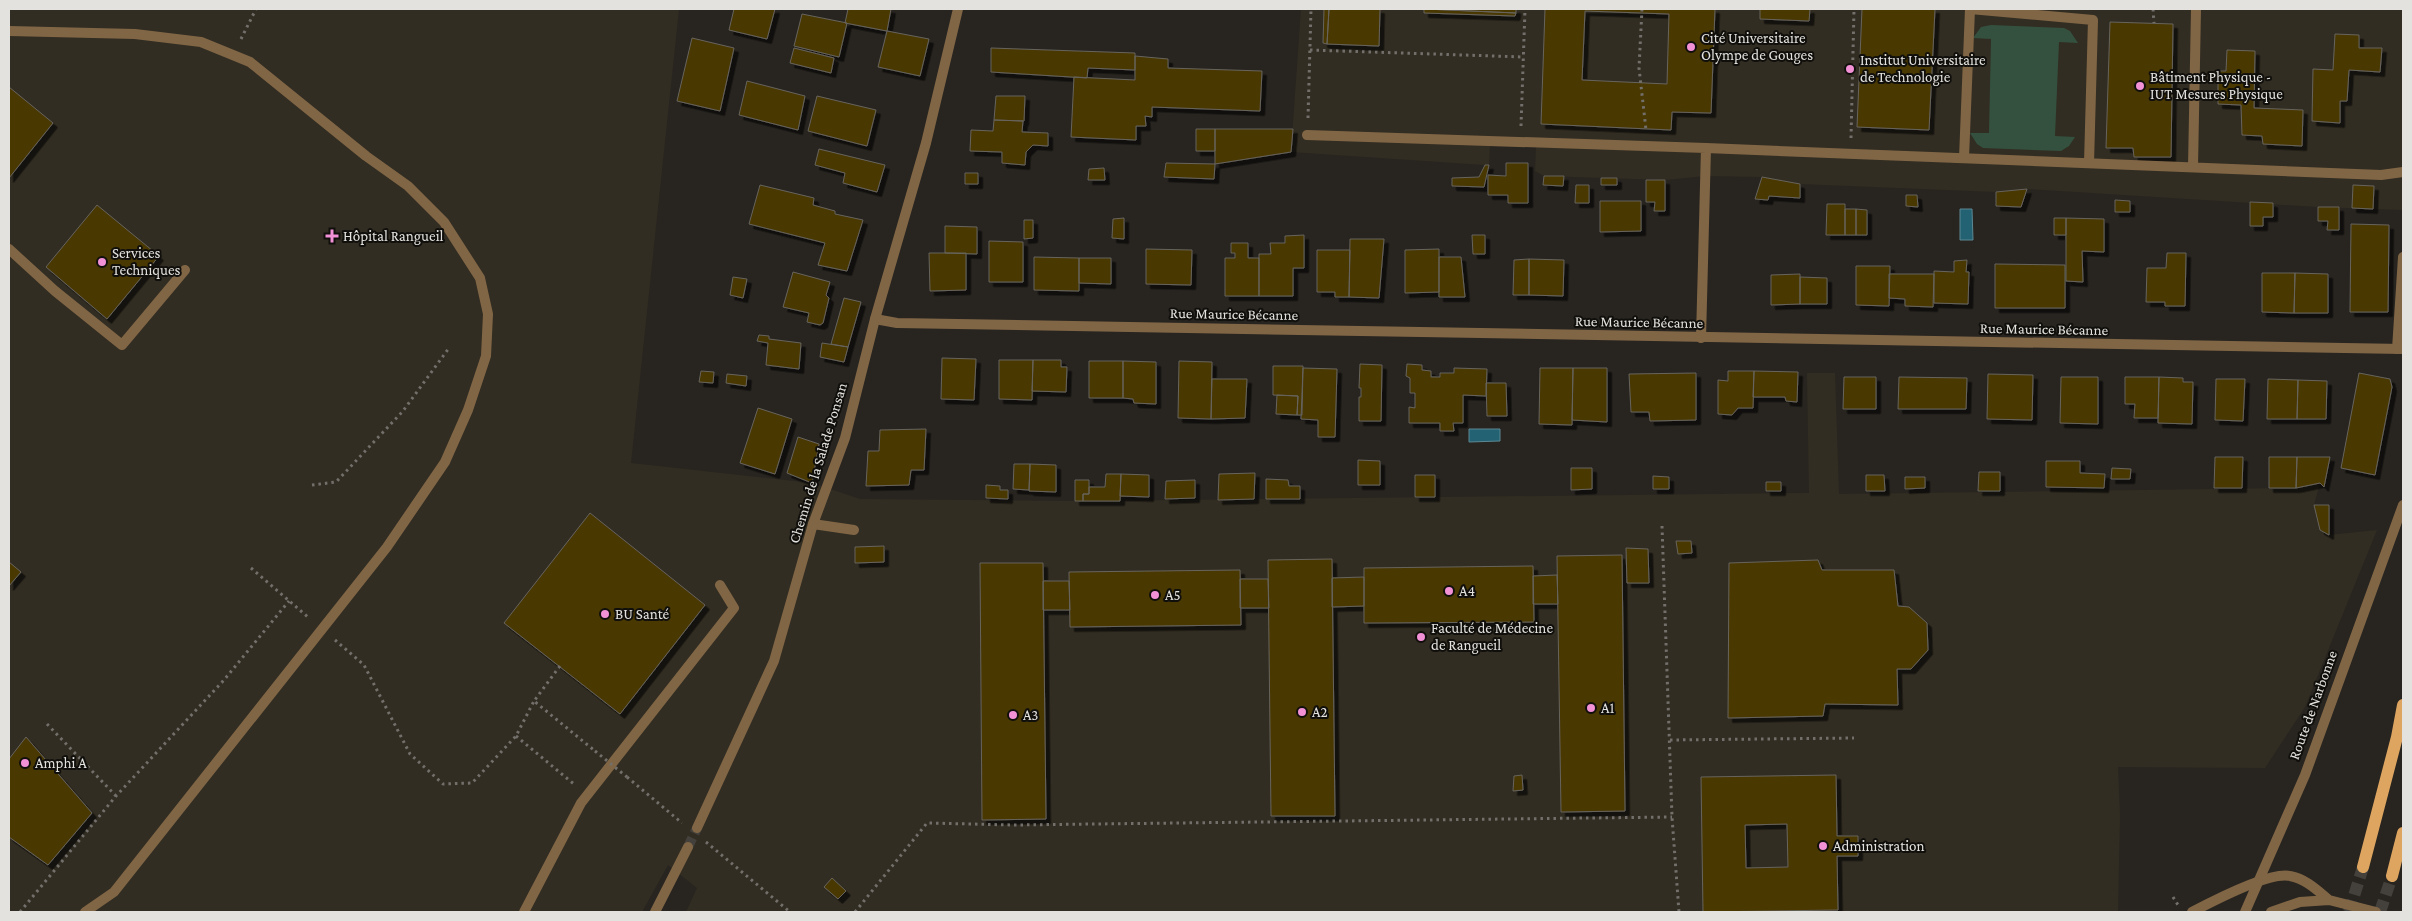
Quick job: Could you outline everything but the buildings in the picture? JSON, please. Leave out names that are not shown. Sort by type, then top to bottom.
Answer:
[{"type":"main road","points":[[2362,867],[2397,737],[2403,705]]},
{"type":"main road","points":[[2392,876],[2403,832]]},
{"type":"street","name":"Chemin de la Salade Ponsan","points":[[692,827],[774,661],[813,524],[845,438],[875,319],[926,143],[958,9]]},
{"type":"street","points":[[1964,158],[1970,9],[2092,20],[2089,162]]},
{"type":"street","points":[[2193,166],[2196,9]]},
{"type":"street","points":[[9,31],[135,34],[201,42],[250,62],[366,156],[408,186],[444,222],[480,278],[488,314],[486,356],[468,410],[445,462],[387,547],[114,892],[85,912]]},
{"type":"street","points":[[1307,135],[2089,162],[2381,175],[2403,172]]},
{"type":"street","points":[[1701,338],[1706,148]]},
{"type":"street","points":[[9,249],[55,291],[122,345],[185,270]]},
{"type":"street","points":[[2400,349],[2403,257]]},
{"type":"street","name":"Rue Maurice Bécanne","points":[[875,319],[897,323],[2400,349]]},
{"type":"street","name":"Route de Narbonne","points":[[2245,912],[2305,775],[2403,504]]},
{"type":"street","points":[[813,524],[854,530]]},
{"type":"street","points":[[524,912],[581,803],[734,608],[720,585]]},
{"type":"street","points":[[655,912],[688,847]]},
{"type":"street","points":[[2192,912],[2273,876],[2288,875],[2311,885],[2329,900]]},
{"type":"street","points":[[2272,912],[2300,902],[2329,900],[2376,912]]},
{"type":"path","points":[[242,37],[256,9]]},
{"type":"path","points":[[1307,135],[1311,9]]},
{"type":"path","points":[[1520,142],[1525,9]]},
{"type":"path","points":[[1642,9],[1639,68],[1648,146]]},
{"type":"path","points":[[1851,154],[1854,9]]},
{"type":"path","points":[[2153,9],[2154,23]]},
{"type":"path","points":[[1310,50],[1524,57]]},
{"type":"path","points":[[312,485],[336,482],[403,411],[449,348]]},
{"type":"path","points":[[1662,526],[1672,817],[1679,912]]},
{"type":"path","points":[[20,912],[116,796],[224,680],[289,601],[251,568]]},
{"type":"path","points":[[364,665],[410,754],[443,784],[472,784],[516,736],[534,700],[560,666]]},
{"type":"path","points":[[534,700],[692,827]]},
{"type":"path","points":[[47,724],[116,796]]},
{"type":"path","points":[[516,736],[587,795]]},
{"type":"path","points":[[1670,740],[1854,738]]},
{"type":"path","points":[[855,912],[927,824],[1013,826],[1672,817]]},
{"type":"path","points":[[702,839],[790,912]]},
{"type":"shaded area","points":[[9,9],[679,9],[631,463],[812,483],[860,499],[1083,501],[1809,493],[1807,373],[1835,373],[1839,494],[2296,488],[2320,483],[2314,505],[2320,530],[2329,535],[2377,530],[2305,707],[2265,768],[2118,767],[2120,815],[2118,912],[686,912],[697,888],[668,865],[642,912],[9,912]]},
{"type":"shaded area","name":"Institut Universitaire de Technologie","points":[[1301,9],[2403,9],[2403,210],[2318,207],[2027,189],[1996,192],[1800,184],[1762,177],[1705,176],[1665,180],[1544,176],[1535,171],[1536,147],[1490,145],[1489,165],[1291,152]]},
{"type":"green space","points":[[1991,25],[2064,28],[2070,31],[2078,43],[2059,42],[2055,136],[2075,137],[2069,146],[2061,151],[1983,148],[1977,144],[1970,133],[1989,133],[1991,39],[1973,38],[1981,27]]},
{"type":"water","points":[[1960,209],[1972,209],[1973,240],[1960,240]]},
{"type":"water","points":[[1469,429],[1500,429],[1500,441],[1469,442]]},
{"type":"tunnel","points":[[688,847],[697,828]]},
{"type":"tunnel","points":[[2349,912],[2363,867]]},
{"type":"tunnel","points":[[2380,912],[2392,876]]},
{"type":"place","name":"Cité Universitaire Olympe de Gouges","points":[[1691,47]]},
{"type":"place","name":"Institut Universitaire de Technologie","points":[[1850,69]]},
{"type":"place","name":"Bâtiment Physique - IUT Mesures Physique","points":[[2140,86]]},
{"type":"place","name":"Hôpital Rangueil","points":[[332,236]]},
{"type":"place","name":"Services Techniques","points":[[102,262]]},
{"type":"place","name":"A4","points":[[1449,591]]},
{"type":"place","name":"A5","points":[[1155,595]]},
{"type":"place","name":"BU Santé","points":[[605,614]]},
{"type":"place","name":"Faculté de Médecine de Rangueil","points":[[1421,637]]},
{"type":"place","name":"A1","points":[[1591,708]]},
{"type":"place","name":"A2","points":[[1302,712]]},
{"type":"place","name":"A3","points":[[1013,715]]},
{"type":"place","name":"Amphi A","points":[[25,763]]},
{"type":"place","name":"Administration","points":[[1823,846]]}]
